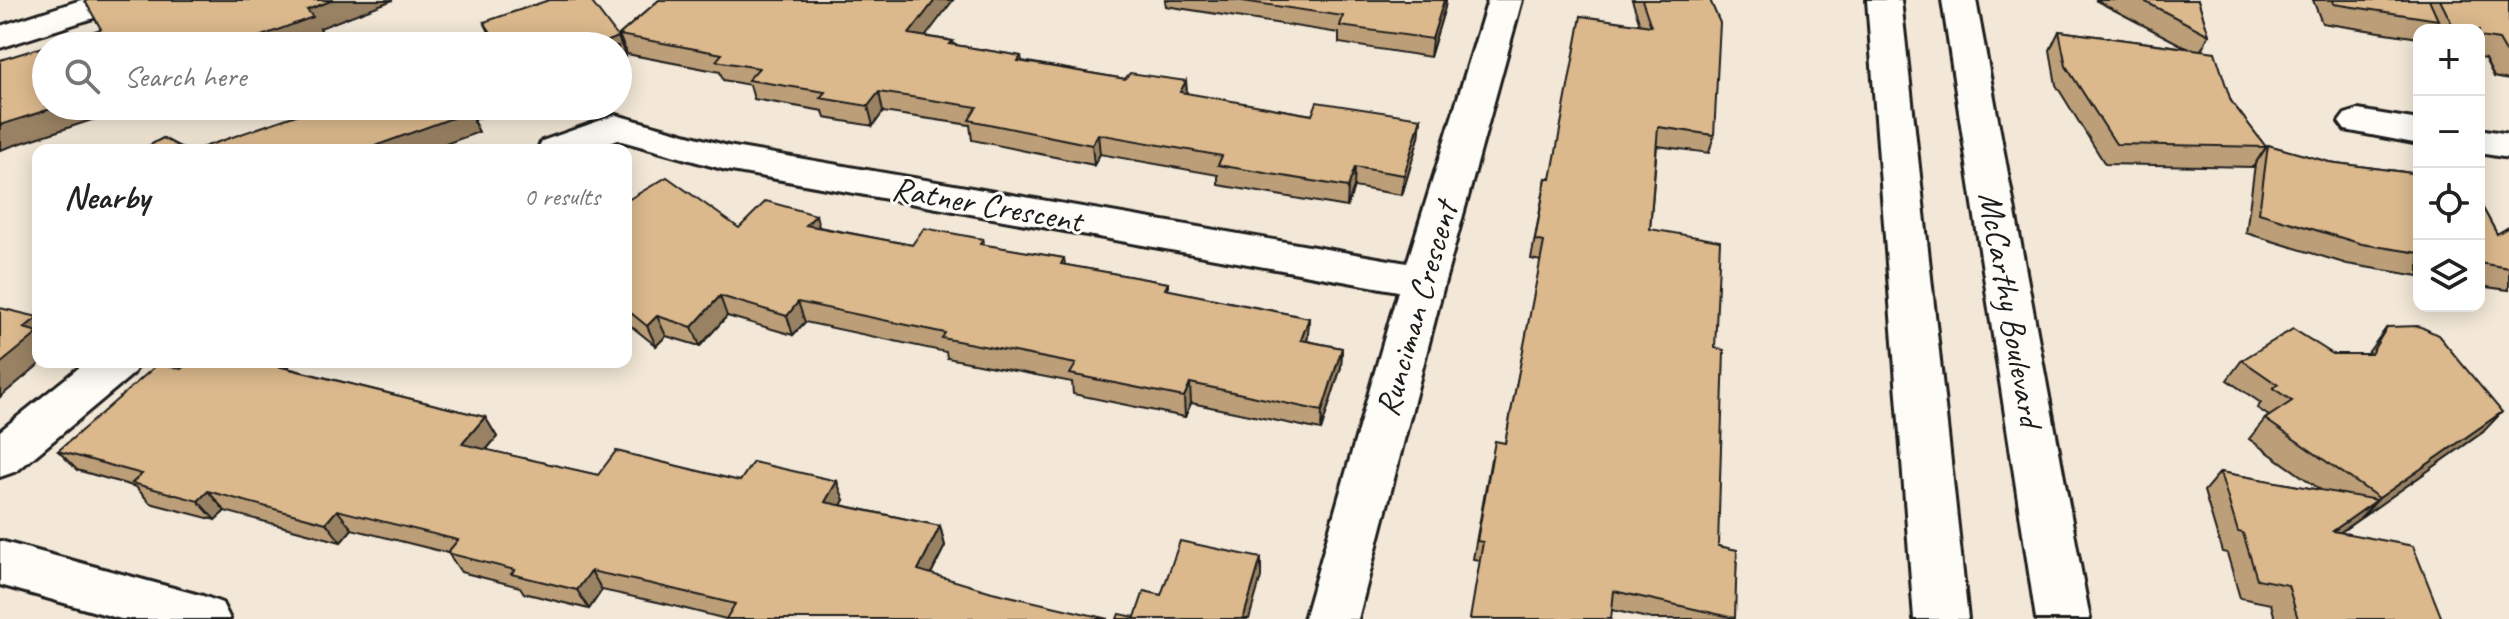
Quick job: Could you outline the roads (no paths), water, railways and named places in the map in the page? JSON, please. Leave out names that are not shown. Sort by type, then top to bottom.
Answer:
[{"type":"street","points":[[0,37],[116,0]]},
{"type":"street","name":"Runciman Crescent","points":[[1331,619],[1423,281],[1505,0]]},
{"type":"street","points":[[1884,0],[1941,619]]},
{"type":"street","name":"McCarthy Boulevard","points":[[1959,0],[2063,619]]},
{"type":"street","points":[[2358,122],[2413,131]]},
{"type":"street","name":"Ratner Crescent","points":[[572,144],[616,127],[726,158],[1423,281]]},
{"type":"street","points":[[2485,142],[2509,146]]},
{"type":"street","points":[[0,458],[110,368]]},
{"type":"street","points":[[0,563],[203,619]]}]
